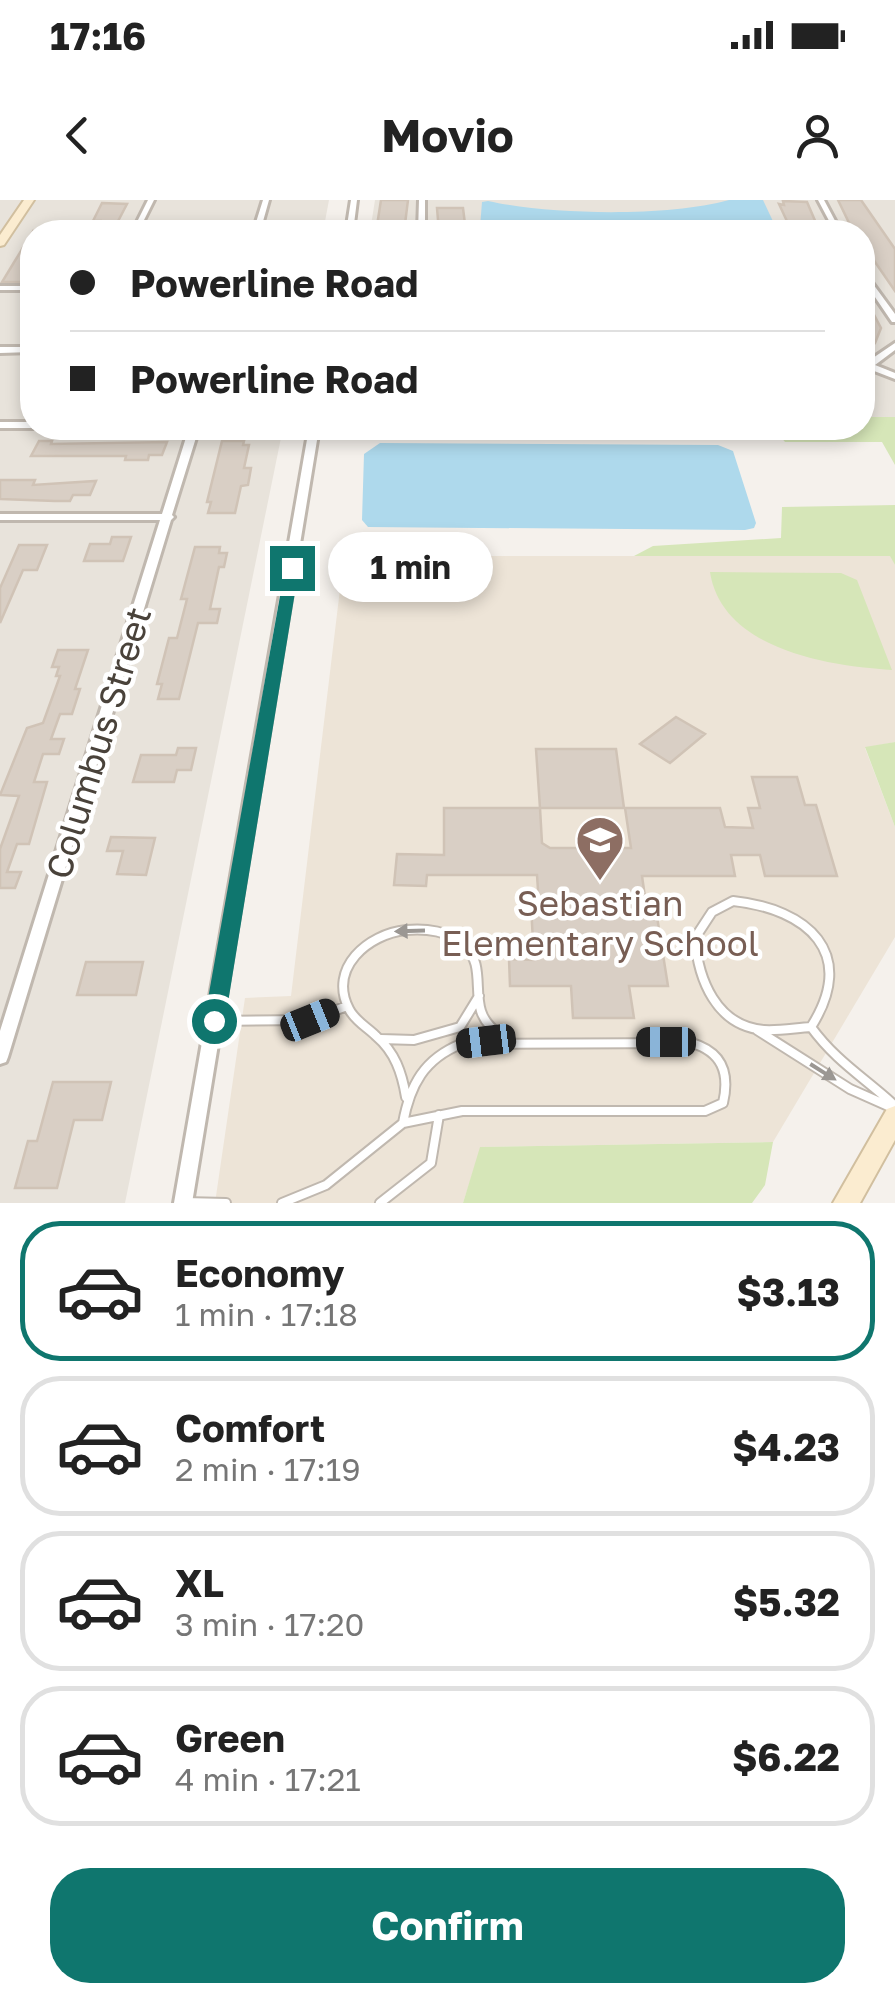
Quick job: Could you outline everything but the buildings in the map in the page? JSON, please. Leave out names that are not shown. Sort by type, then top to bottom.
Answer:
[{"type":"street","points":[[2,238],[29,200]]},
{"type":"street","points":[[875,290],[895,320]]},
{"type":"street","name":"Columbus Street","points":[[0,1057],[4,1032],[170,517],[191,440]]},
{"type":"street","points":[[183,1202],[312,440]]},
{"type":"street","points":[[0,517],[170,517]]},
{"type":"street","points":[[846,1203],[895,1117]]},
{"type":"lane","points":[[756,1030],[812,1026],[826,1010],[830,967],[823,946],[791,912],[758,901],[734,901],[712,912],[694,938],[703,986],[718,1008],[850,1090],[895,1108]]},
{"type":"lane","points":[[406,1100],[401,1071],[380,1038],[357,1020],[347,1006],[342,988],[355,952],[384,933],[438,931],[464,945],[479,974],[479,996],[487,1024],[507,1041]]},
{"type":"lane","points":[[380,1038],[414,1040],[460,1027],[479,996]]},
{"type":"lane","points":[[214,1021],[310,1020],[347,1006]]},
{"type":"lane","points":[[812,1026],[834,1058],[860,1074],[895,1108]]},
{"type":"lane","points":[[282,1203],[326,1185],[403,1123],[478,1111],[705,1111],[723,1103],[727,1071],[720,1056],[707,1046],[692,1043],[461,1044],[434,1056],[417,1074],[406,1100],[403,1123]]},
{"type":"lane","points":[[380,1203],[430,1163],[439,1115]]},
{"type":"lane","points":[[183,1202],[226,1203]]},
{"type":"shaded area","points":[[0,200],[329,200],[325,220],[20,220],[20,440],[281,440],[125,1203],[0,1203]]},
{"type":"shaded area","points":[[375,200],[895,200],[895,417],[875,417],[875,220],[372,220]]},
{"type":"shaded area","name":"Sebastian Elementary School","points":[[344,556],[891,556],[895,565],[895,742],[865,748],[895,827],[895,937],[773,1142],[481,1147],[463,1203],[215,1203],[245,998],[291,996]]},
{"type":"green space","points":[[875,417],[895,417],[895,465],[882,442],[785,442],[875,440]]},
{"type":"green space","points":[[895,505],[895,565],[890,556],[634,556],[653,546],[781,538],[782,507]]},
{"type":"green space","points":[[710,572],[841,573],[857,580],[892,670],[810,658],[756,636],[735,620],[719,598]]},
{"type":"green space","points":[[895,742],[895,827],[865,747]]},
{"type":"green space","points":[[773,1142],[765,1185],[752,1203],[463,1203],[480,1147]]},
{"type":"water","points":[[763,200],[772,220],[481,220],[482,202],[488,201],[609,212]]},
{"type":"water","points":[[380,443],[718,445],[733,451],[756,523],[754,528],[745,530],[368,527],[362,520],[364,454]]},
{"type":"place","name":"Sebastian Elementary School","points":[[600,882]]},
{"type":"route","points":[[214,1021],[292,568]]}]
